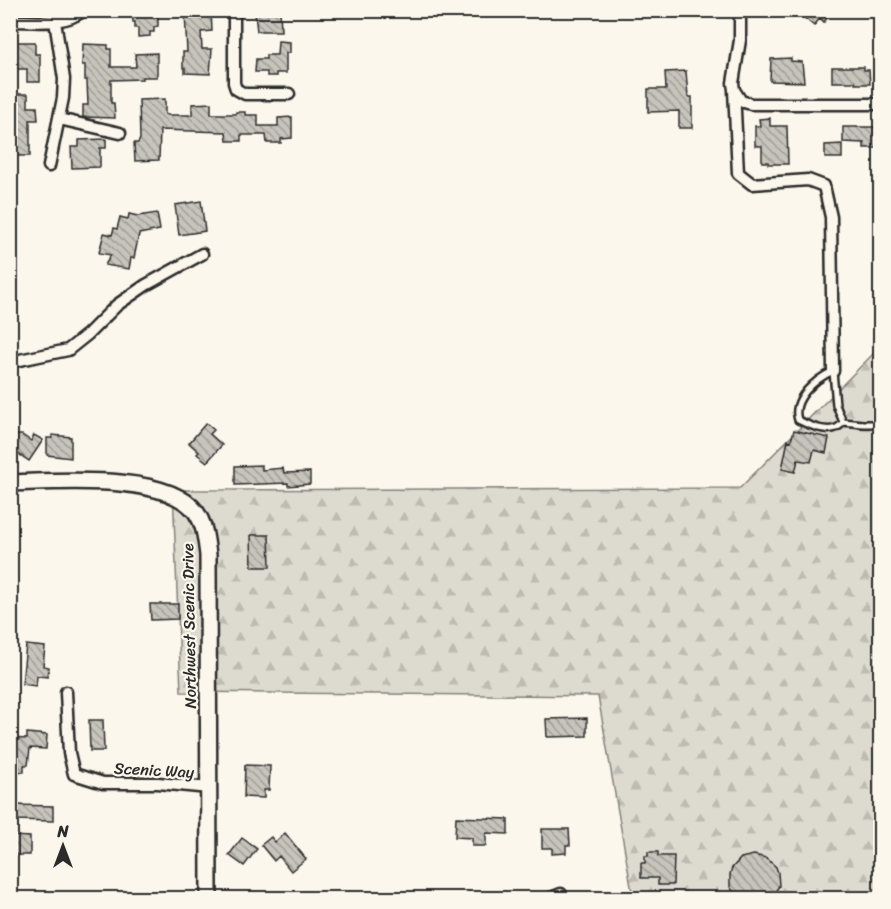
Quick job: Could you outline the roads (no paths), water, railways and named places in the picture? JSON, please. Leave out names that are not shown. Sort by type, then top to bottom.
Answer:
[{"type":"street","points":[[10,21],[56,21],[70,18],[84,10]]},
{"type":"street","points":[[234,10],[235,87],[239,92],[245,94],[289,94]]},
{"type":"street","points":[[740,10],[740,40],[733,71],[738,173],[752,184],[808,180],[824,186],[831,217],[833,371]]},
{"type":"street","points":[[49,165],[63,98],[64,79],[56,21]]},
{"type":"street","points":[[734,90],[741,101],[751,104],[880,104]]},
{"type":"street","points":[[59,119],[120,133]]},
{"type":"street","points":[[10,362],[68,350],[117,305],[146,285],[202,254]]},
{"type":"street","name":"Northwest Scenic Drive","points":[[10,483],[94,482],[160,490],[179,498],[195,512],[206,534],[208,555],[209,898]]},
{"type":"street","name":"Scenic Way","points":[[66,692],[69,753],[74,774],[103,783],[158,783],[209,788]]},
{"type":"lane","points":[[833,371],[836,405],[843,422],[841,426],[832,429],[811,427],[798,420],[797,416],[797,406],[809,388],[833,371]]},
{"type":"lane","points":[[843,422],[880,424]]}]
